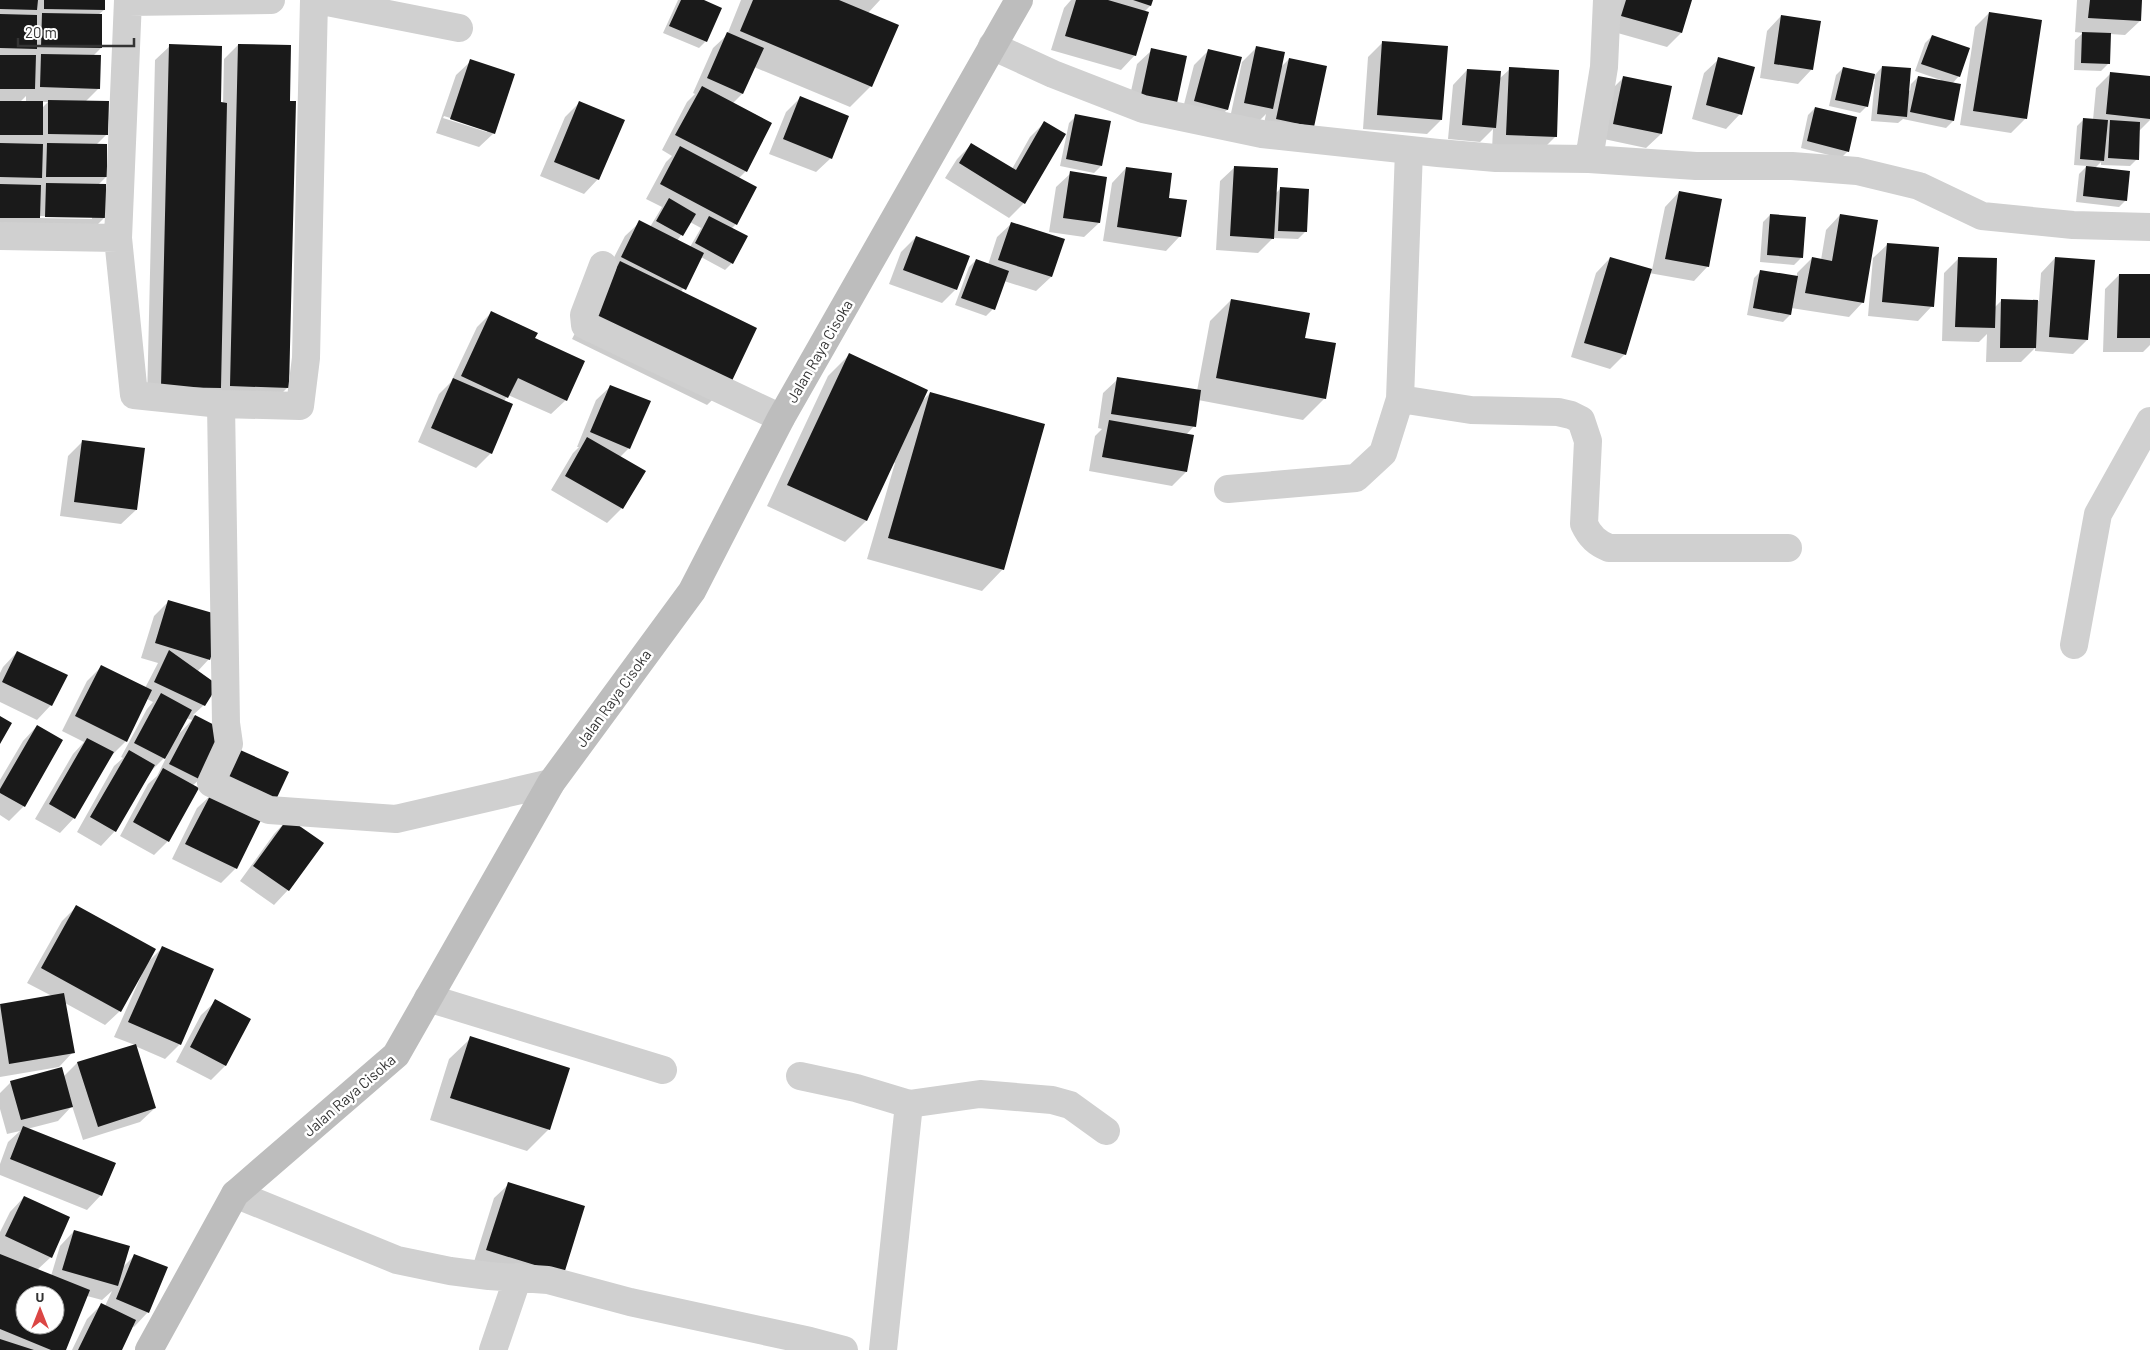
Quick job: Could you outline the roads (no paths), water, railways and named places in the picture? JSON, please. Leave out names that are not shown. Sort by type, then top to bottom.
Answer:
[{"type":"street","points":[[271,0],[128,1],[118,238],[134,396],[221,404],[300,406],[306,358],[315,0],[459,28]]},
{"type":"street","name":"Jalan Raya Cisoka","points":[[149,1350],[235,1194],[396,1055],[551,783],[692,591],[781,418],[1020,0]]},
{"type":"street","points":[[1589,159],[1604,68],[1607,0]]},
{"type":"street","points":[[992,46],[1053,74],[1143,109],[1262,134],[1496,158],[1589,159],[1696,166],[1792,166],[1856,171],[1920,186],[1982,216],[2073,225],[2150,227]]},
{"type":"street","points":[[1228,488],[1356,478],[1383,453],[1400,399],[1410,150]]},
{"type":"street","points":[[0,236],[118,238]]},
{"type":"street","points":[[603,264],[584,315],[585,325],[781,418]]},
{"type":"street","points":[[1400,399],[1471,410],[1558,412],[1581,420],[1588,441],[1584,524],[1589,534],[1598,543],[1609,548],[1788,548]]},
{"type":"street","points":[[221,404],[226,723],[230,744],[211,783],[269,810],[396,819],[551,783]]},
{"type":"street","points":[[2074,644],[2098,514],[2150,421]]},
{"type":"street","points":[[428,998],[663,1070]]},
{"type":"street","points":[[800,1076],[849,1086],[909,1104],[980,1094],[1052,1100],[1070,1105],[1106,1131]]},
{"type":"street","points":[[883,1350],[909,1104]]},
{"type":"street","points":[[235,1194],[396,1260],[450,1271],[548,1280],[630,1302],[844,1350]]},
{"type":"street","points":[[493,1350],[518,1277]]}]
